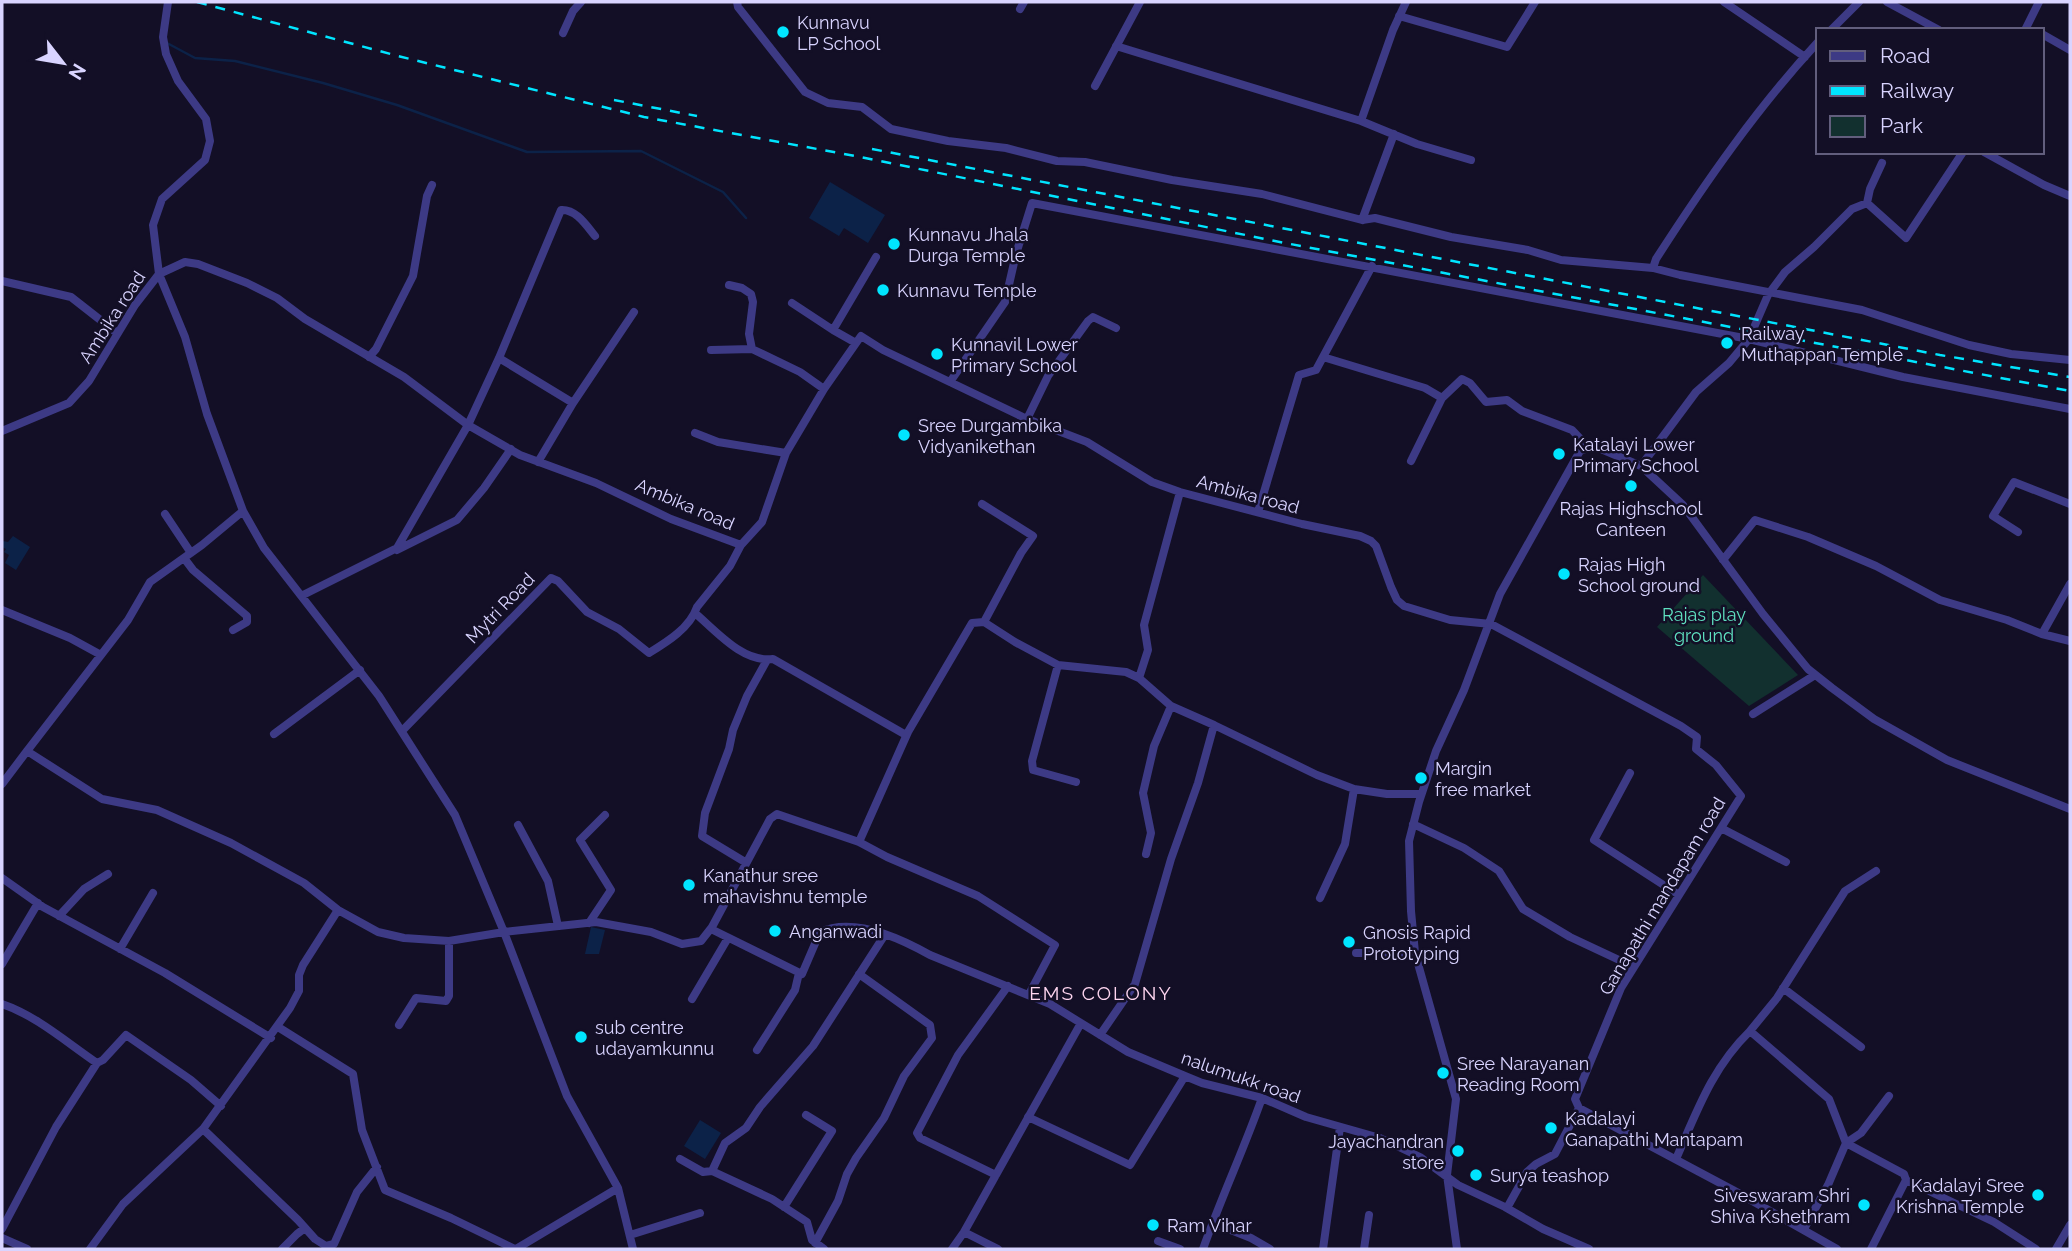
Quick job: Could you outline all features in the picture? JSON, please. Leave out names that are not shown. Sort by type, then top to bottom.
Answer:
[{"type":"street","points":[[168,2],[163,37],[166,54],[178,81],[206,119],[211,141],[205,160],[162,200],[158,208],[153,225],[159,274],[185,337],[207,414],[243,511],[264,548],[360,670],[455,815],[504,932],[567,1096],[618,1188],[633,1249]]},
{"type":"street","points":[[563,33],[573,10],[581,2]]},
{"type":"street","points":[[737,2],[759,36],[805,92],[828,103],[862,107],[891,130],[1006,148],[1058,161],[1085,162],[1172,180],[1262,194],[1362,220],[1375,218],[1451,237],[1528,250],[1561,260],[1653,268],[1862,310],[1969,345],[2011,354],[2070,360]]},
{"type":"street","points":[[1095,86],[1140,2]]},
{"type":"street","points":[[1361,121],[1406,2]]},
{"type":"street","points":[[1399,16],[1507,47],[1535,2]]},
{"type":"street","points":[[1724,2],[1805,58]]},
{"type":"street","points":[[1833,28],[1859,2]]},
{"type":"street","points":[[1886,2],[1935,28]]},
{"type":"street","points":[[2029,28],[2039,2]]},
{"type":"street","points":[[2044,35],[2070,50]]},
{"type":"street","points":[[1653,268],[1656,259],[1700,192],[1747,127],[1816,44]]},
{"type":"street","points":[[1116,46],[1361,121],[1471,160]]},
{"type":"street","points":[[1362,220],[1394,134]]},
{"type":"street","points":[[1867,203],[1906,238],[1962,154]]},
{"type":"street","points":[[1988,154],[2044,186],[2070,196]]},
{"type":"street","points":[[1642,466],[1696,392],[1729,363],[1749,339],[1770,293],[1785,272],[1852,209],[1867,203],[1882,163]]},
{"type":"street","points":[[369,358],[413,276],[427,196],[432,185]]},
{"type":"street","points":[[950,382],[1005,302],[1032,203],[1749,339],[1903,377],[2070,409]]},
{"type":"street","points":[[303,595],[397,548],[468,425],[561,210],[567,210],[577,216],[595,236]]},
{"type":"street","points":[[833,330],[876,257]]},
{"type":"street","name":"Ambika road","points":[[2,431],[69,404],[89,381],[135,305],[159,274],[185,262],[198,264],[277,298],[305,320],[404,377],[468,425],[520,456],[596,483],[671,519],[741,545],[762,522],[786,453],[860,336],[1027,419],[1087,442],[1152,482],[1180,492],[1371,541],[1376,546],[1397,600],[1404,606],[1450,620],[1491,624]]},
{"type":"street","points":[[1258,512],[1299,375],[1316,370],[1372,266]]},
{"type":"street","points":[[2,281],[71,297],[117,333]]},
{"type":"street","points":[[729,285],[742,288],[751,294],[753,302],[749,334],[752,349]]},
{"type":"street","points":[[792,303],[856,343]]},
{"type":"street","points":[[538,462],[573,402],[634,312]]},
{"type":"street","points":[[1027,419],[1054,366],[1093,317],[1116,328]]},
{"type":"street","points":[[711,350],[752,349],[800,372],[824,389]]},
{"type":"street","points":[[1323,357],[1424,388],[1442,398]]},
{"type":"street","points":[[499,358],[573,402]]},
{"type":"street","points":[[1411,461],[1442,398],[1462,379],[1486,402],[1507,400],[1522,411],[1572,430],[1589,448]]},
{"type":"street","points":[[695,433],[718,442],[786,453]]},
{"type":"street","points":[[1457,1249],[1447,1175],[1456,1099],[1415,953],[1409,852],[1413,824],[1436,751],[1464,691],[1500,594],[1580,451],[1594,446],[1642,466],[1683,505],[1763,614],[1808,669],[1874,719],[1947,760],[2070,808]]},
{"type":"street","points":[[303,595],[457,520],[484,488],[511,449]]},
{"type":"street","points":[[2018,532],[1993,516],[2014,482],[2070,504]]},
{"type":"street","points":[[1139,678],[1148,650],[1144,625],[1180,492]]},
{"type":"street","points":[[982,504],[1033,536],[984,622]]},
{"type":"street","points":[[2,784],[128,620],[150,582],[243,511]]},
{"type":"street","points":[[165,513],[193,570],[247,616],[247,622],[233,630]]},
{"type":"street","points":[[1723,560],[1755,520],[1808,537],[1865,561],[1940,600],[2070,641]]},
{"type":"street","name":"Mytri Road","points":[[401,731],[551,578],[558,581],[587,612],[618,629],[649,653],[672,639],[695,614],[697,607],[730,566],[741,545]]},
{"type":"street","points":[[2042,634],[2070,584]]},
{"type":"street","points":[[2,610],[70,638],[101,655]]},
{"type":"street","points":[[695,614],[736,648],[761,660],[773,659],[906,735]]},
{"type":"street","points":[[859,842],[906,735],[972,623],[984,622],[1058,665],[1126,672],[1139,678],[1171,706],[1317,775],[1354,789],[1387,794],[1422,794]]},
{"type":"street","name":"Ganapathi mandapam road","points":[[1491,624],[1697,737],[1696,749],[1716,765],[1741,796],[1621,988],[1575,1098],[1579,1108],[1555,1154],[1527,1172],[1507,1208]]},
{"type":"street","points":[[745,862],[702,836],[705,813],[733,730],[747,696],[767,660]]},
{"type":"street","points":[[1058,665],[1032,761],[1033,770],[1076,782]]},
{"type":"street","points":[[274,734],[360,670]]},
{"type":"street","points":[[1753,714],[1815,674]]},
{"type":"street","points":[[1146,854],[1151,833],[1143,793],[1154,747],[1171,706]]},
{"type":"street","points":[[1100,1035],[1135,984],[1214,725]]},
{"type":"street","points":[[27,751],[102,799],[158,810],[231,843],[304,883],[338,910],[378,932],[404,938],[449,941],[596,922],[651,932],[682,944],[701,941],[770,819],[777,814],[859,842],[978,896],[1055,945],[1029,994]]},
{"type":"street","points":[[1630,773],[1594,840],[1679,895]]},
{"type":"street","points":[[1320,898],[1345,844],[1354,789]]},
{"type":"street","points":[[589,923],[611,890],[580,840],[604,815]]},
{"type":"street","points":[[1413,824],[1464,848],[1499,871],[1523,909],[1570,937],[1634,967]]},
{"type":"street","points":[[518,825],[548,881],[558,926]]},
{"type":"street","points":[[1721,828],[1786,862]]},
{"type":"street","points":[[1676,1159],[1715,1072],[1783,988],[1845,891],[1876,871]]},
{"type":"street","points":[[59,916],[84,889],[108,874]]},
{"type":"street","points":[[2,878],[59,916],[176,979],[271,1038]]},
{"type":"street","points":[[120,948],[153,893]]},
{"type":"street","points":[[2,964],[38,903]]},
{"type":"street","points":[[90,1249],[123,1204],[203,1129],[221,1107],[278,1027],[299,991],[299,975],[303,965],[338,910]]},
{"type":"street","name":"nalumukk road","points":[[799,973],[802,974],[820,932],[832,927],[863,928],[914,946],[930,955],[1029,994],[1128,1052],[1202,1083],[1262,1098],[1306,1117],[1380,1138],[1420,1157],[1458,1185],[1507,1208],[1542,1229],[1589,1249]]},
{"type":"street","points":[[710,929],[799,973],[795,990],[757,1050]]},
{"type":"street","points":[[712,1171],[725,1143],[746,1128],[760,1107],[813,1046],[884,936]]},
{"type":"street","points":[[692,999],[728,938]]},
{"type":"street","points":[[399,1025],[416,998],[446,1000],[449,996],[449,941]]},
{"type":"street","points":[[1356,953],[1415,953]]},
{"type":"street","points":[[815,1243],[838,1201],[847,1174],[856,1158],[884,1118],[904,1076],[932,1038],[930,1025],[925,1020],[859,974]]},
{"type":"street","points":[[996,1175],[920,1138],[917,1133],[958,1055],[1008,986]]},
{"type":"street","points":[[1783,988],[1861,1047]]},
{"type":"street","points":[[2,1004],[16,1009],[68,1041],[97,1063]]},
{"type":"street","points":[[953,1249],[1081,1023]]},
{"type":"street","points":[[278,1027],[354,1074],[362,1130],[385,1190],[516,1249],[618,1188]]},
{"type":"street","points":[[1750,1031],[1829,1099],[1846,1143],[1904,1174],[1906,1180],[1871,1249]]},
{"type":"street","points":[[2,1229],[56,1127],[97,1063],[126,1035],[191,1080],[221,1107]]},
{"type":"street","points":[[1028,1117],[1130,1165],[1185,1076]]},
{"type":"street","points":[[1804,1229],[1828,1185],[1846,1143],[1860,1133],[1889,1096]]},
{"type":"street","points":[[1203,1249],[1246,1145],[1262,1098]]},
{"type":"street","points":[[1579,1108],[1838,1249]]},
{"type":"street","points":[[784,1207],[832,1131],[806,1115]]},
{"type":"street","points":[[1324,1249],[1340,1127]]},
{"type":"street","points":[[203,1129],[314,1239],[326,1246],[334,1244],[357,1192],[377,1167]]},
{"type":"street","points":[[680,1159],[703,1172],[712,1171],[784,1207],[807,1222],[812,1240],[824,1249]]},
{"type":"street","points":[[1906,1180],[1994,1222],[2036,1249]]},
{"type":"street","points":[[630,1235],[701,1213]]},
{"type":"street","points":[[1364,1249],[1369,1216]]},
{"type":"street","points":[[1213,1223],[1251,1238],[1270,1249]]},
{"type":"street","points":[[2056,1249],[2070,1225]]},
{"type":"street","points":[[282,1249],[305,1228]]},
{"type":"street","points":[[964,1232],[998,1249]]},
{"type":"street","points":[[2,1238],[27,1249]]},
{"type":"street","points":[[490,1249],[495,1239]]},
{"type":"street","points":[[1158,1241],[1180,1249]]},
{"type":"green space","name":"Rajas play ground","points":[[1703,575],[1798,675],[1749,706],[1657,627]]},
{"type":"water","points":[[830,182],[885,215],[868,243],[844,228],[839,236],[809,218]]},
{"type":"water","points":[[13,536],[30,547],[16,570],[5,563],[9,555],[2,547],[3,541],[8,542]]},
{"type":"water","points":[[591,927],[605,930],[599,954],[585,954]]},
{"type":"water","points":[[700,1120],[721,1133],[705,1159],[684,1146]]},
{"type":"waterway","points":[[167,43],[195,58],[235,61],[397,105],[527,152],[641,151],[723,192],[746,218]]},
{"type":"railway","points":[[197,2],[398,56],[644,117],[855,156],[1285,243],[2070,391]]},
{"type":"railway","points":[[614,100],[697,116]]},
{"type":"railway","points":[[872,149],[1940,355],[2070,377]]},
{"type":"place","name":"Kunnavu LP School","points":[[783,32]]},
{"type":"place","name":"Kunnavu Jhala Durga Temple","points":[[894,244]]},
{"type":"place","name":"Kunnavu Temple","points":[[883,290]]},
{"type":"place","name":"Railway Muthappan Temple","points":[[1727,343]]},
{"type":"place","name":"Kunnavil Lower Primary School","points":[[937,354]]},
{"type":"place","name":"Sree Durgambika Vidyanikethan","points":[[904,435]]},
{"type":"place","name":"Katalayi Lower Primary School","points":[[1559,454]]},
{"type":"place","name":"Rajas Highschool Canteen","points":[[1631,486]]},
{"type":"place","name":"Rajas High School ground","points":[[1564,574]]},
{"type":"place","name":"Margin free market","points":[[1421,778]]},
{"type":"place","name":"Kanathur sree mahavishnu temple","points":[[689,885]]},
{"type":"place","name":"Anganwadi","points":[[775,931]]},
{"type":"place","name":"Gnosis Rapid Prototyping","points":[[1349,942]]},
{"type":"place","name":"sub centre udayamkunnu","points":[[581,1037]]},
{"type":"place","name":"Sree Narayanan Reading Room","points":[[1443,1073]]},
{"type":"place","name":"Kadalayi Ganapathi Mantapam","points":[[1551,1128]]},
{"type":"place","name":"Jayachandran store","points":[[1458,1151]]},
{"type":"place","name":"Surya teashop","points":[[1476,1175]]},
{"type":"place","name":"Kadalayi Sree Krishna Temple","points":[[2038,1195]]},
{"type":"place","name":"Siveswaram Shri Shiva Kshethram","points":[[1864,1205]]},
{"type":"place","name":"Ram Vihar","points":[[1153,1225]]},
{"type":"district","name":"EMS COLONY","points":[[1101,993]]}]
